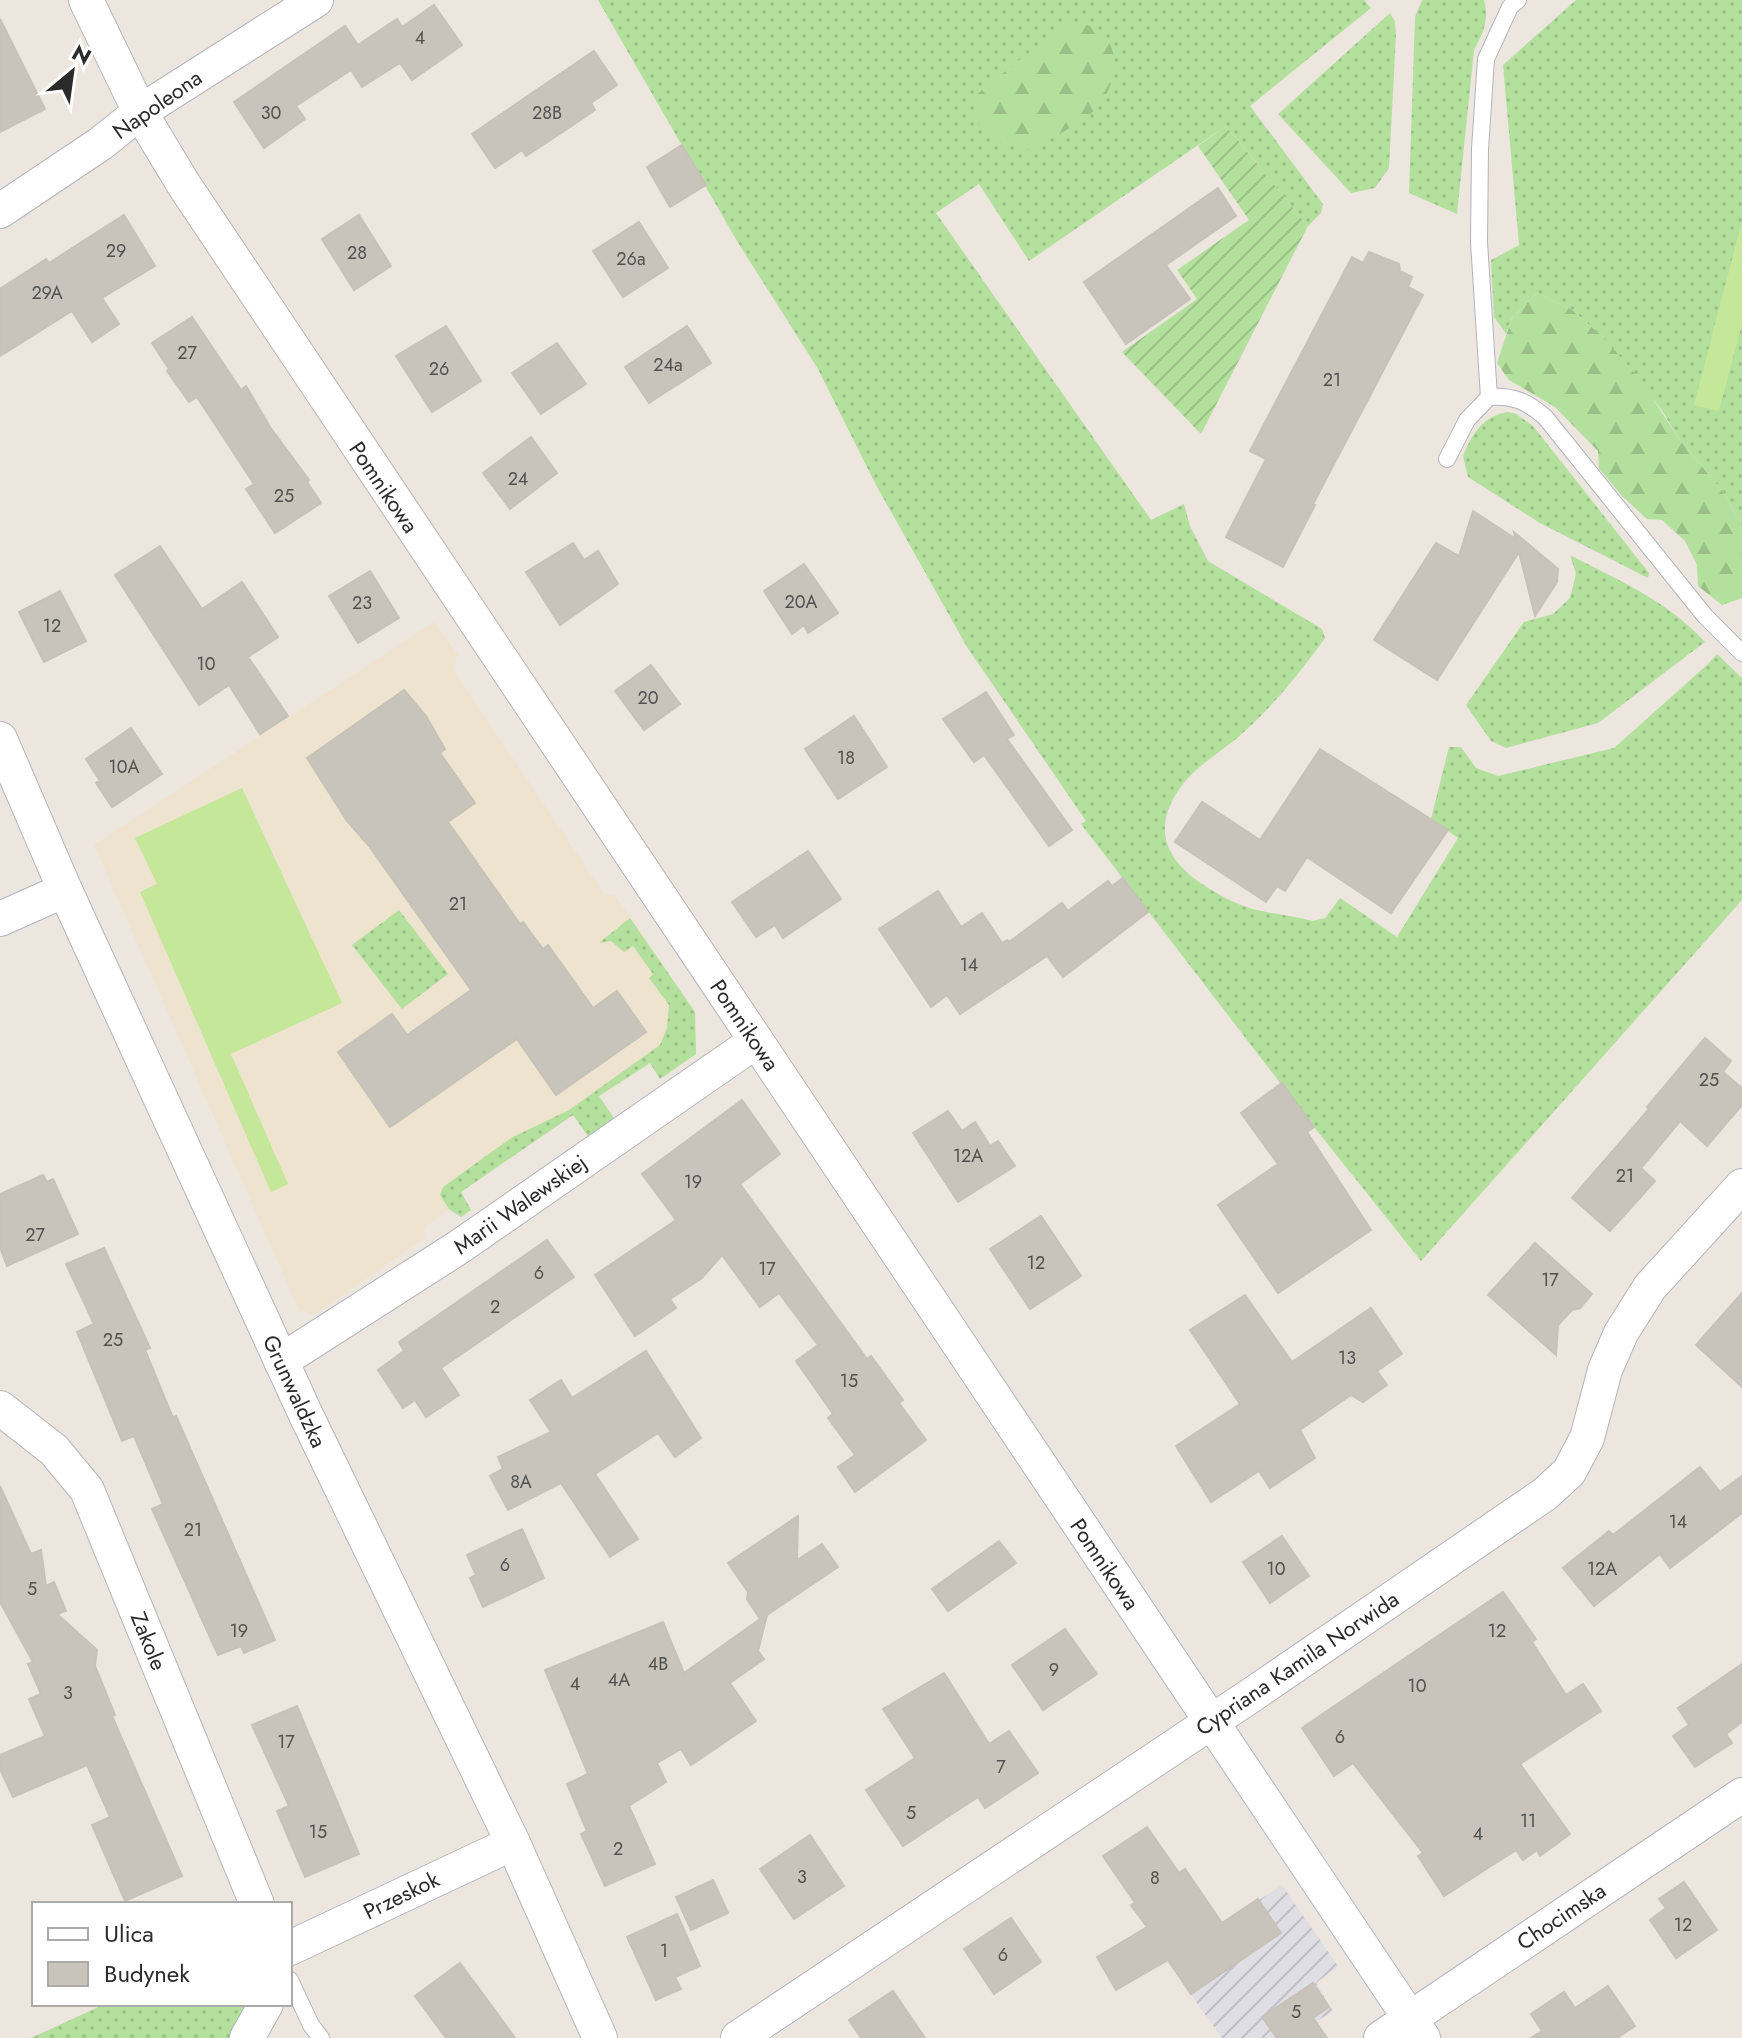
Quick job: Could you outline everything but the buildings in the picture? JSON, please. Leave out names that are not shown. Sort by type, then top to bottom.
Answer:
[{"type":"street","name":"Pomnikowa","points":[[86,0],[140,112],[184,185],[1417,2028]]},
{"type":"street","name":"Napoleona","points":[[0,211],[100,144],[140,112],[316,0]]},
{"type":"street","name":"Grunwaldzka","points":[[0,739],[65,890],[281,1361],[513,1843],[600,2038]]},
{"type":"street","points":[[0,919],[65,890]]},
{"type":"street","name":"Marii Walewskiej","points":[[281,1361],[459,1247],[756,1041]]},
{"type":"street","name":"Cypriana Kamila Norwida","points":[[738,2038],[1211,1723],[1545,1494],[1569,1472],[1587,1438],[1605,1370],[1621,1333],[1650,1287],[1742,1186]]},
{"type":"street","name":"Zakole","points":[[0,1408],[54,1450],[87,1490],[256,1902]]},
{"type":"street","name":"Chocimska","points":[[1381,2038],[1417,2028],[1742,1795]]},
{"type":"street","name":"Przeskok","points":[[292,1947],[513,1843]]},
{"type":"street","points":[[247,2038],[265,2006]]},
{"type":"lane","points":[[1447,459],[1467,420],[1489,397],[1479,242],[1480,149],[1486,59],[1510,7],[1518,0]]},
{"type":"lane","points":[[1489,397],[1515,398],[1532,405],[1545,417],[1705,616],[1742,653]]},
{"type":"lane","points":[[292,1984],[311,2025],[321,2038]]},
{"type":"shaded area","points":[[434,622],[458,654],[453,669],[604,894],[615,895],[695,1012],[696,1054],[660,1079],[650,1063],[599,1097],[461,1192],[471,1210],[461,1217],[449,1209],[424,1228],[425,1238],[314,1315],[299,1310],[94,845]]},
{"type":"shaded area","points":[[1282,1885],[1338,1966],[1316,1983],[1333,2011],[1317,2021],[1328,2038],[1222,2038],[1167,1961]]},
{"type":"green space","points":[[598,0],[1364,0],[1371,8],[1250,106],[1323,204],[1321,213],[1308,226],[1226,126],[1029,261],[979,184],[936,213],[1151,520],[1184,504],[1190,526],[1208,561],[1322,629],[1325,638],[1287,687],[1245,731],[1187,780],[1169,808],[1165,827],[1167,843],[1174,858],[1186,871],[1218,894],[1255,909],[1313,921],[1325,918],[1340,898],[1397,937],[1458,838],[1431,819],[1449,747],[1461,747],[1476,768],[1498,776],[1614,748],[1717,654],[1742,678],[1742,900],[1421,1261],[1081,824],[1086,821],[967,647],[876,485],[818,369],[737,241]]},
{"type":"green space","points":[[1422,0],[1484,0],[1485,26],[1474,50],[1457,214],[1409,193],[1415,17]]},
{"type":"green space","points":[[1576,0],[1742,0],[1742,526],[1725,494],[1679,439],[1661,409],[1602,336],[1571,309],[1537,293],[1512,318],[1506,334],[1494,317],[1491,260],[1519,245],[1503,65]]},
{"type":"green space","points":[[1390,13],[1395,22],[1396,35],[1389,168],[1375,188],[1351,193],[1278,114]]},
{"type":"green space","points":[[1079,23],[1097,30],[1112,49],[1114,73],[1098,107],[1075,125],[1030,150],[992,141],[973,116],[976,95],[1063,25]]},
{"type":"green space","points":[[1226,126],[1308,226],[1201,434],[1122,352],[1197,299],[1177,270],[1249,220],[1198,146]]},
{"type":"green space","points":[[1742,221],[1742,324],[1719,411],[1694,405]]},
{"type":"green space","points":[[1537,293],[1571,309],[1602,336],[1640,379],[1679,439],[1725,494],[1742,526],[1742,598],[1722,605],[1698,586],[1697,565],[1685,541],[1662,520],[1647,519],[1622,496],[1599,468],[1598,451],[1555,407],[1509,380],[1497,363],[1512,318]]},
{"type":"green space","points":[[1508,412],[1533,426],[1649,573],[1648,578],[1540,523],[1468,477],[1463,456],[1470,441],[1485,422]]},
{"type":"green space","points":[[1570,555],[1659,603],[1705,642],[1598,723],[1506,748],[1491,741],[1466,705],[1524,622],[1553,614],[1570,598],[1576,574]]},
{"type":"green space","points":[[242,788],[342,1003],[231,1054],[288,1184],[271,1192],[140,892],[157,884],[135,838]]},
{"type":"green space","points":[[399,910],[448,974],[402,1009],[352,945]]},
{"type":"green space","points":[[630,918],[695,1012],[696,1054],[660,1079],[650,1063],[599,1096],[616,1121],[590,1139],[573,1115],[461,1192],[471,1210],[461,1217],[449,1209],[440,1195],[443,1187],[511,1138],[569,1110],[660,1045],[667,1028],[669,1005],[649,978],[653,974],[633,946],[624,952],[611,941],[599,943]]},
{"type":"green space","points":[[101,2006],[247,2006],[231,2038],[31,2038]]}]
